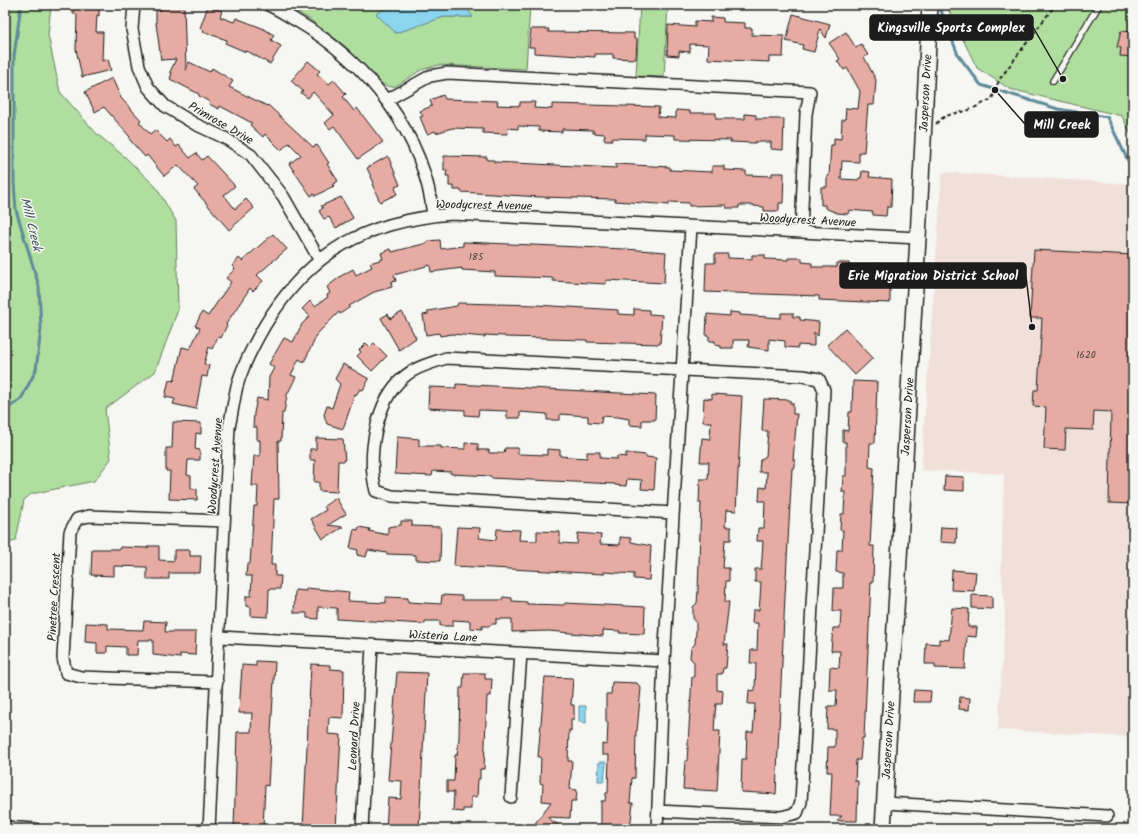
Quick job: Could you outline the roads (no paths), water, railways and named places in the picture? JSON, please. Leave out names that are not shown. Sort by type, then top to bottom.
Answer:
[{"type":"street","name":"Primrose Drive","points":[[134,5],[132,29],[138,66],[148,87],[165,106],[195,124],[225,138],[250,155],[284,196],[319,259]]},
{"type":"street","points":[[268,5],[314,31],[345,56],[387,100],[405,131],[422,168],[433,216]]},
{"type":"street","name":"Jasperson Drive","points":[[883,829],[918,238],[930,5]]},
{"type":"street","points":[[387,100],[430,76],[447,73],[810,92],[806,114],[800,232]]},
{"type":"street","name":"Woodycrest Avenue","points":[[209,829],[220,636],[229,428],[237,385],[251,349],[273,312],[288,292],[319,259],[348,241],[379,227],[433,216],[452,214],[918,238]]},
{"type":"street","points":[[657,829],[664,661],[691,226]]},
{"type":"street","points":[[658,811],[781,816],[797,814],[802,794],[824,390],[818,378],[446,358],[424,366],[404,376],[387,397],[377,422],[372,477],[376,491],[392,496],[673,513]]},
{"type":"street","name":"Pinetree Crescent","points":[[217,682],[81,677],[66,673],[63,658],[70,532],[77,519],[90,516],[224,521]]},
{"type":"street","name":"Wisteria Lane","points":[[220,636],[664,661]]},
{"type":"street","name":"Leonard Drive","points":[[362,829],[372,645]]},
{"type":"street","points":[[511,797],[520,653]]},
{"type":"street","points":[[885,803],[1107,816]]},
{"type":"street","points":[[5,827],[35,829]]},
{"type":"lane","points":[[1053,81],[1099,5]]},
{"type":"water","points":[[391,5],[464,5],[473,17],[444,17],[396,33],[376,14]]},
{"type":"water","points":[[579,706],[586,706],[586,723],[579,722]]},
{"type":"water","points":[[599,762],[606,762],[604,781],[598,781]]},
{"type":"waterway","name":"Mill Creek","points":[[5,410],[21,399],[36,370],[41,329],[39,286],[16,210],[14,183],[14,56],[21,5]]},
{"type":"waterway","name":"Mill Creek","points":[[939,5],[958,55],[981,85],[1058,109],[1107,117],[1133,171]]},
{"type":"place","name":"Kingsville Sports Complex","points":[[1063,79]]},
{"type":"place","name":"Mill Creek","points":[[995,90]]},
{"type":"place","name":"Erie Migration District School","points":[[1032,327]]}]
